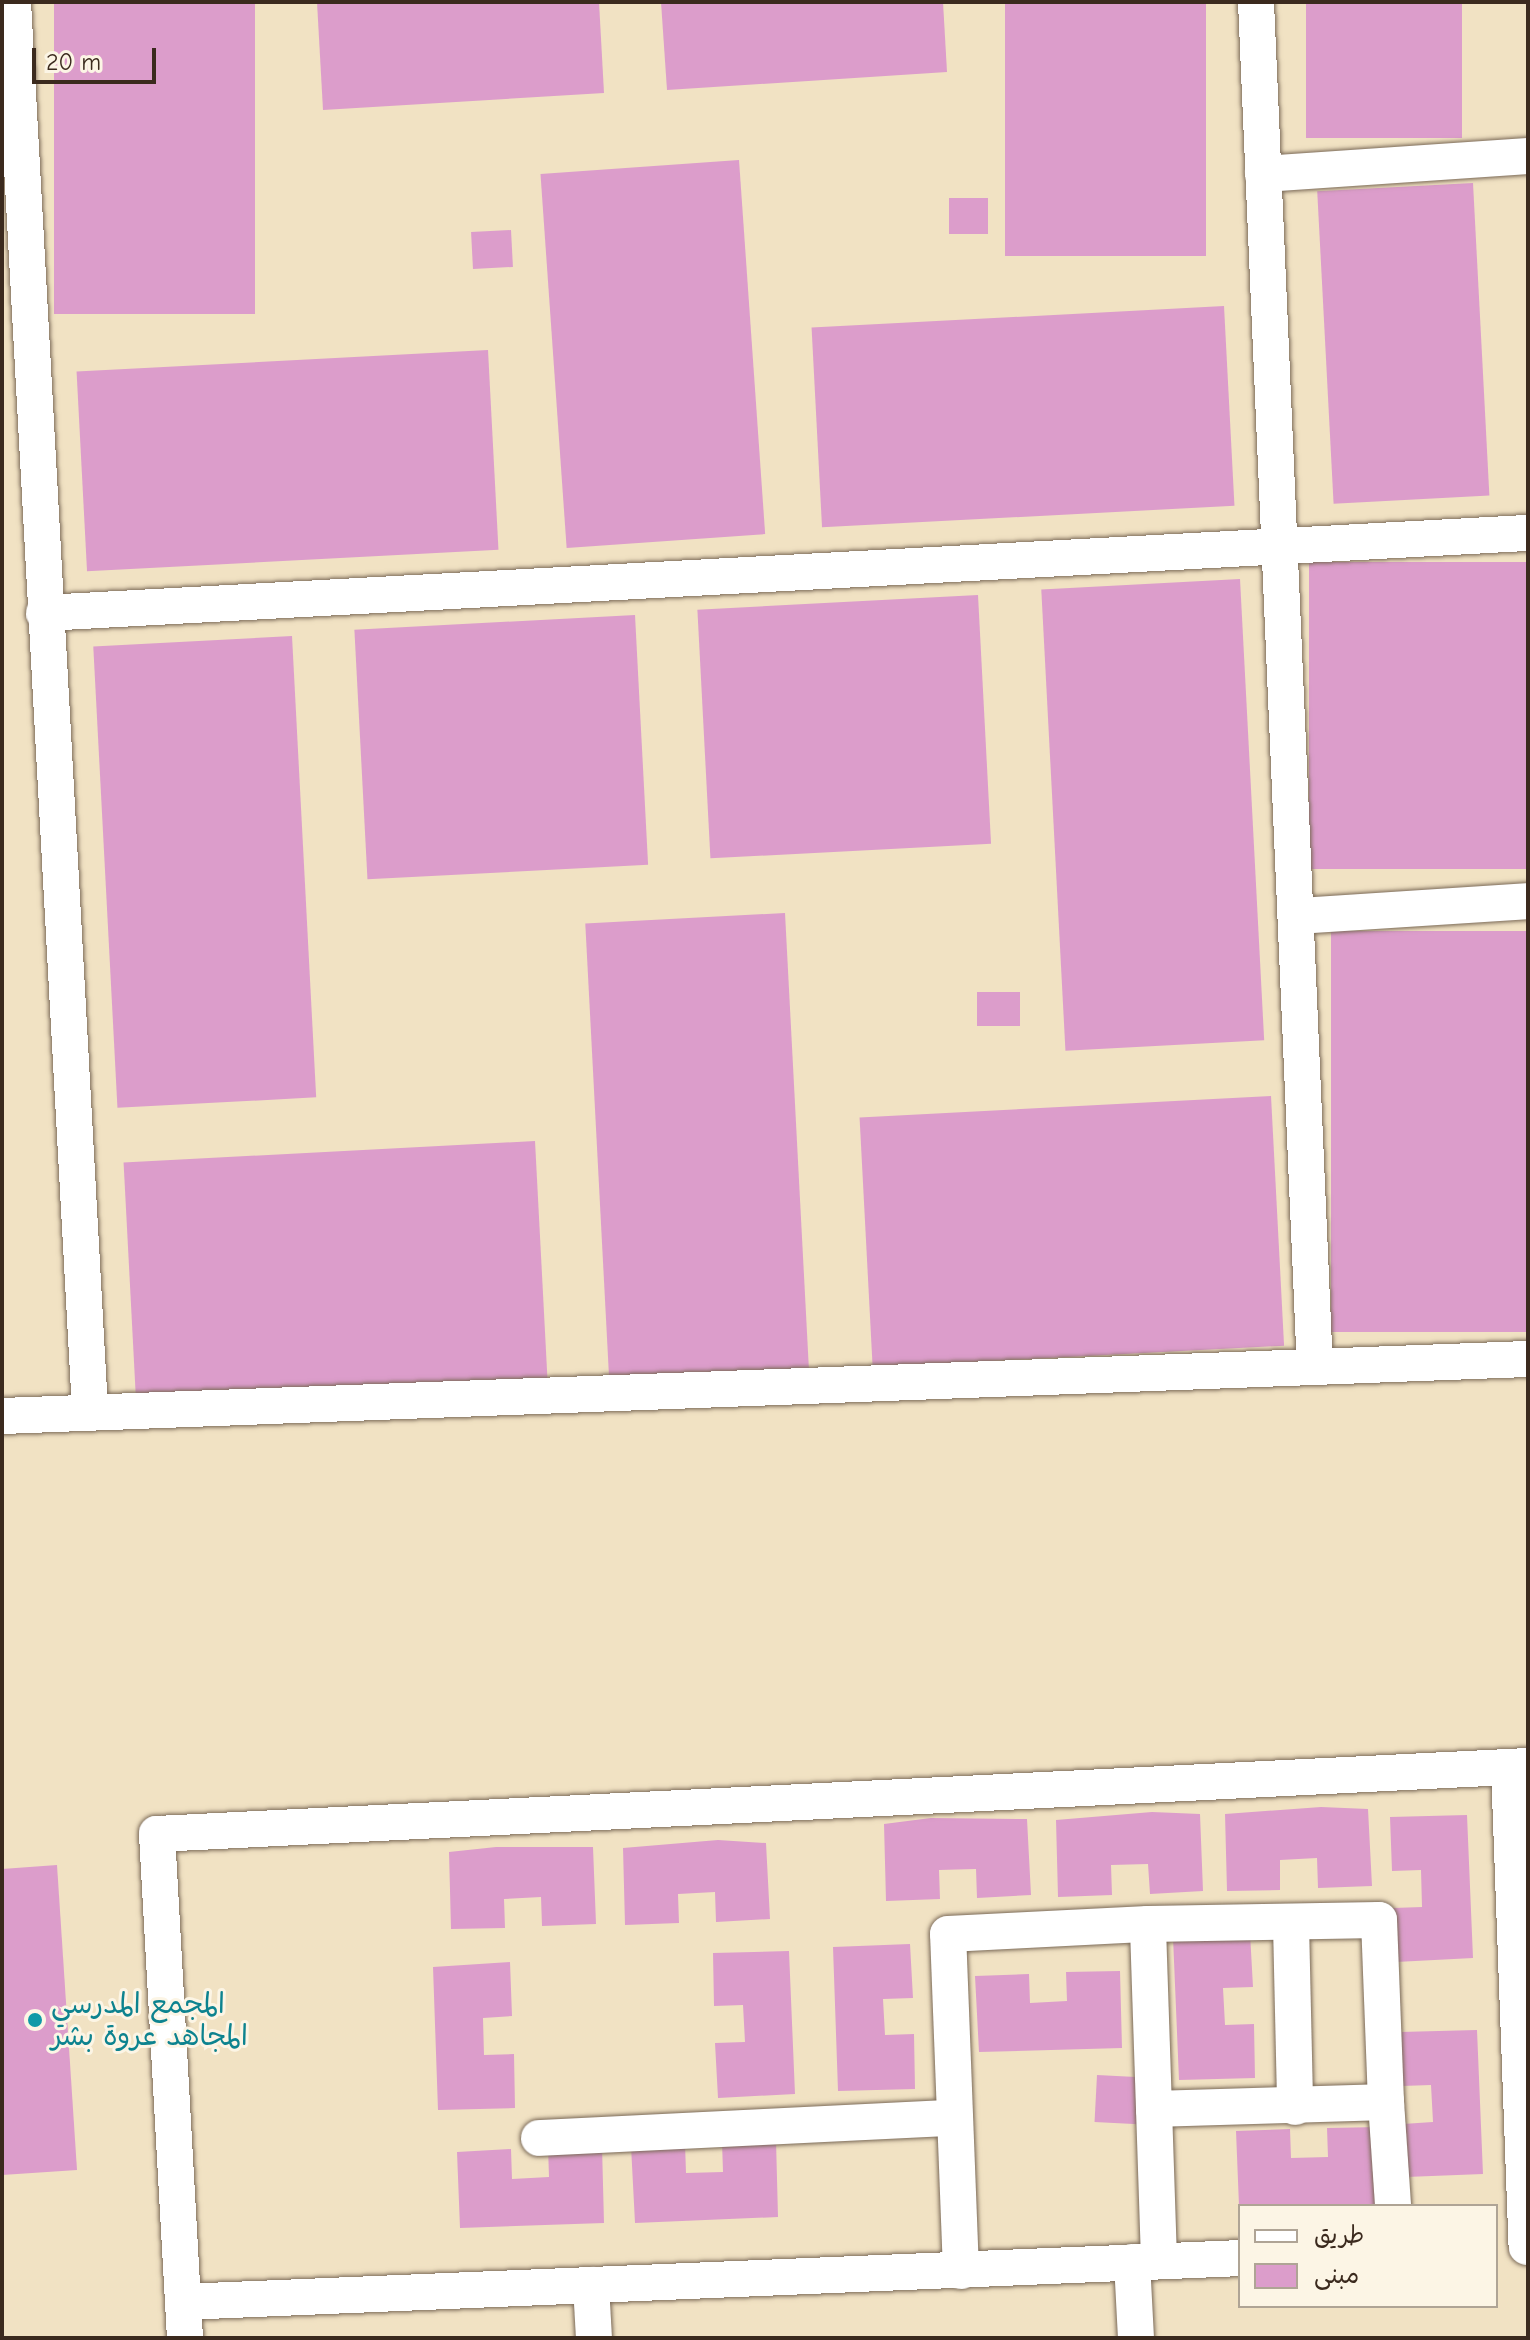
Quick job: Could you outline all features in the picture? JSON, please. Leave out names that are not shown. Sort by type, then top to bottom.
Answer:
[{"type":"street","points":[[13,2],[90,1412]]},
{"type":"street","points":[[1256,2],[1299,916],[1315,1367]]},
{"type":"street","points":[[1263,174],[1528,156]]},
{"type":"street","points":[[44,613],[1282,550],[1528,533]]},
{"type":"street","points":[[1299,916],[1528,901]]},
{"type":"street","points":[[2,1416],[1528,1359]]},
{"type":"street","points":[[185,2338],[157,1834],[1518,1766],[1517,2248]]},
{"type":"street","points":[[961,2271],[948,1934],[1148,1924],[1291,1924],[1379,1920],[1393,2204]]},
{"type":"street","points":[[1136,2338],[1146,2261],[1154,2109],[1148,1924]]},
{"type":"street","points":[[1291,1924],[1295,2107]]},
{"type":"street","points":[[1154,2109],[1386,2102]]},
{"type":"street","points":[[539,2138],[955,2118]]},
{"type":"street","points":[[183,2302],[1238,2258]]},
{"type":"street","points":[[591,2285],[594,2338]]},
{"type":"building","points":[[54,2],[255,2],[255,314],[54,314]]},
{"type":"building","points":[[317,2],[599,2],[604,93],[323,110]]},
{"type":"building","points":[[661,2],[943,2],[947,72],[667,90]]},
{"type":"building","points":[[1005,2],[1206,2],[1206,256],[1005,256]]},
{"type":"building","points":[[1306,2],[1462,2],[1462,138],[1306,138]]},
{"type":"building","points":[[739,160],[765,534],[567,548],[540,174]]},
{"type":"building","points":[[1473,183],[1489,496],[1334,504],[1317,191]]},
{"type":"building","points":[[949,198],[988,198],[988,234],[949,234]]},
{"type":"building","points":[[511,230],[513,267],[473,269],[471,232]]},
{"type":"building","points":[[1224,306],[1234,506],[822,527],[812,328]]},
{"type":"building","points":[[488,350],[498,550],[87,571],[77,372]]},
{"type":"building","points":[[1309,562],[1528,562],[1528,869],[1309,869]]},
{"type":"building","points":[[1240,579],[1264,1040],[1065,1051],[1041,589]]},
{"type":"building","points":[[978,595],[991,844],[710,858],[697,610]]},
{"type":"building","points":[[635,615],[648,865],[367,879],[354,630]]},
{"type":"building","points":[[292,636],[316,1097],[117,1108],[93,646]]},
{"type":"building","points":[[785,913],[809,1374],[609,1385],[585,923]]},
{"type":"building","points":[[1331,931],[1528,931],[1528,1332],[1331,1332]]},
{"type":"building","points":[[977,992],[1020,992],[1020,1026],[977,1026]]},
{"type":"building","points":[[1271,1096],[1284,1346],[873,1367],[860,1118]]},
{"type":"building","points":[[535,1141],[548,1390],[137,1411],[124,1163]]},
{"type":"building","points":[[1321,1807],[1368,1809],[1372,1886],[1318,1888],[1317,1858],[1280,1860],[1280,1890],[1227,1891],[1225,1814]]},
{"type":"building","points":[[1152,1812],[1200,1814],[1203,1891],[1150,1894],[1148,1864],[1111,1865],[1112,1895],[1058,1897],[1056,1820]]},
{"type":"building","points":[[1467,1815],[1473,1958],[1396,1962],[1393,1908],[1422,1907],[1421,1870],[1392,1871],[1390,1817]]},
{"type":"building","points":[[931,1818],[1027,1819],[1031,1895],[977,1898],[976,1869],[939,1870],[940,1899],[886,1901],[884,1824]]},
{"type":"building","points":[[718,1840],[766,1843],[770,1919],[716,1922],[715,1892],[678,1894],[679,1923],[625,1925],[623,1848]]},
{"type":"building","points":[[496,1847],[593,1847],[596,1924],[542,1926],[541,1897],[504,1899],[505,1928],[451,1929],[449,1852]]},
{"type":"building","name":"المجمع المدرسي المجاهد عروة بشر","points":[[57,1865],[77,2170],[2,2175],[2,1869]]},
{"type":"building","points":[[1250,1933],[1253,1987],[1223,1988],[1225,2025],[1254,2024],[1255,2078],[1179,2080],[1173,1937]]},
{"type":"building","points":[[910,1944],[913,1998],[883,1999],[885,2035],[914,2034],[915,2089],[838,2091],[833,1947]]},
{"type":"building","points":[[789,1951],[795,2094],[718,2098],[715,2043],[745,2042],[743,2005],[714,2006],[713,1953]]},
{"type":"building","points":[[510,1962],[512,2016],[483,2018],[484,2055],[514,2054],[515,2108],[438,2110],[433,1967]]},
{"type":"building","points":[[1120,1971],[1122,2048],[979,2052],[975,1976],[1029,1974],[1030,2003],[1067,2001],[1066,1972]]},
{"type":"building","points":[[1477,2030],[1483,2174],[1406,2177],[1403,2124],[1433,2122],[1431,2085],[1402,2086],[1400,2032]]},
{"type":"building","points":[[1097,2075],[1141,2077],[1138,2124],[1095,2122]]},
{"type":"building","points":[[1381,2127],[1383,2204],[1239,2204],[1236,2131],[1290,2129],[1291,2158],[1328,2157],[1327,2128]]},
{"type":"building","points":[[776,2140],[778,2217],[635,2223],[631,2146],[685,2143],[686,2173],[723,2172],[722,2142]]},
{"type":"building","points":[[602,2146],[604,2223],[460,2228],[457,2152],[511,2149],[512,2179],[549,2177],[548,2147]]},
{"type":"place","name":"المجمع المدرسي المجاهد عروة بشر","points":[[35,2020]]}]
